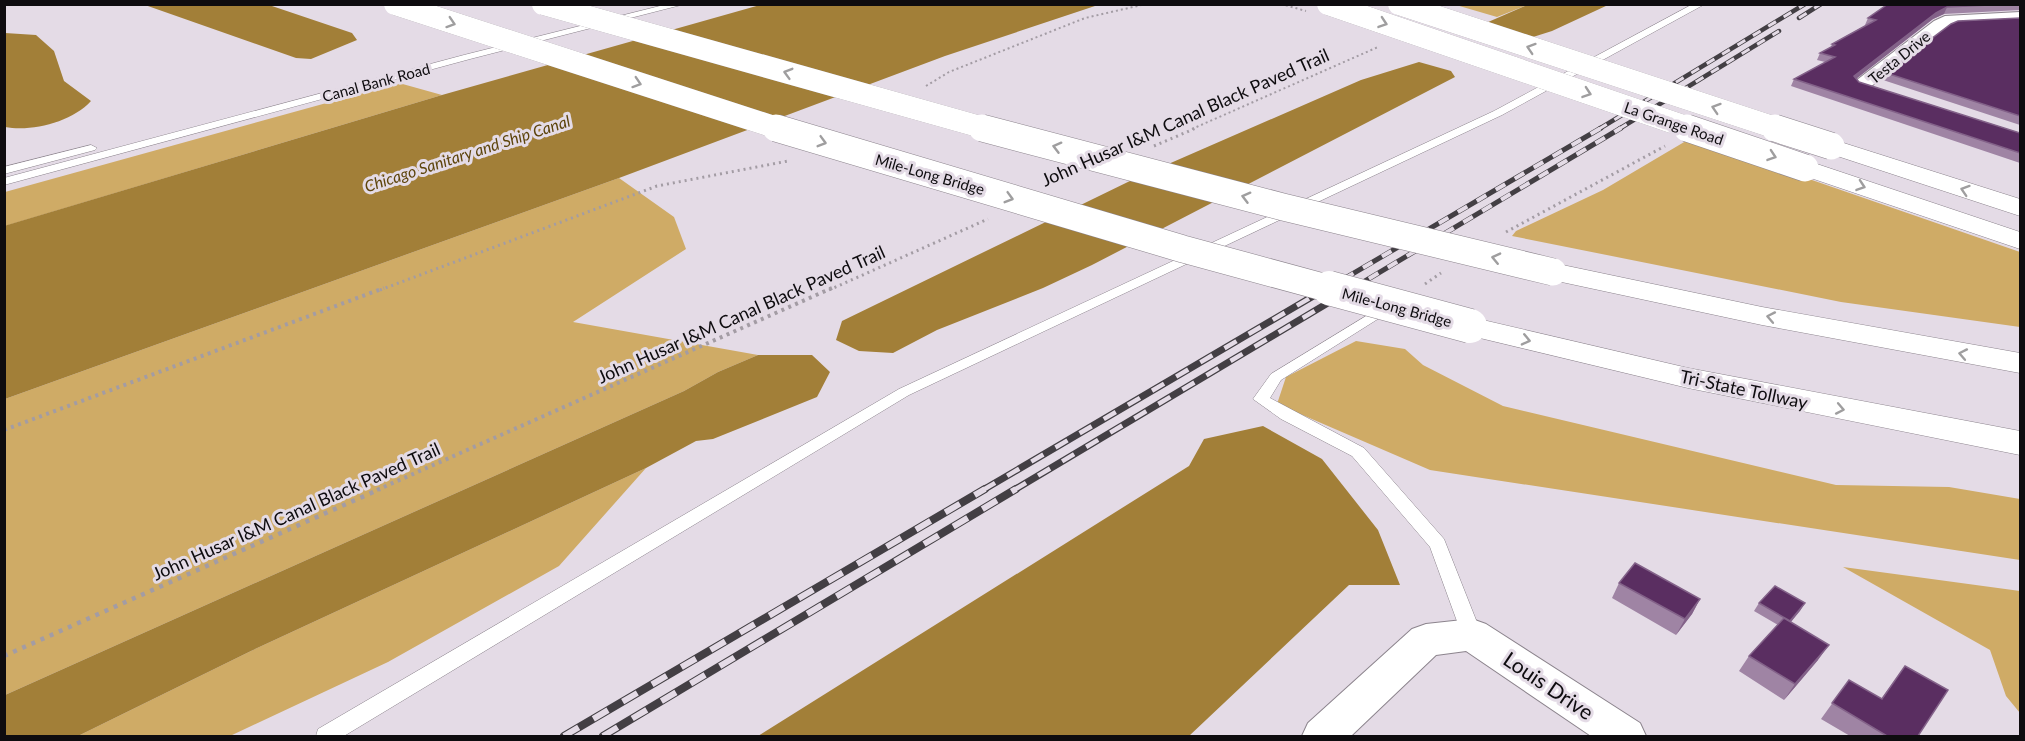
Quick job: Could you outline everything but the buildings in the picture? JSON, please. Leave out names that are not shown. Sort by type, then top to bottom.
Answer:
[{"type":"highway","name":"Mile-Long Bridge","points":[[395,4],[812,139],[1183,249],[1470,326]]},
{"type":"highway","points":[[543,4],[965,123],[1283,207],[1553,272],[1762,316],[2020,363]]},
{"type":"highway","name":"La Grange Road","points":[[1400,4],[2020,208]]},
{"type":"highway","name":"La Grange Road","points":[[1318,8],[2020,241]]},
{"type":"highway","name":"Tri-State Tollway","points":[[1470,326],[1688,378],[2020,442]]},
{"type":"street","name":"Testa Drive","points":[[1886,90],[1863,83],[1940,25],[1951,20],[2020,17]]},
{"type":"street","points":[[1323,736],[1426,640],[1472,635]]},
{"type":"street","name":"Louis Drive","points":[[1472,635],[1625,736]]},
{"type":"lane","points":[[646,4],[680,5]]},
{"type":"lane","points":[[326,736],[904,393],[1498,113],[1701,4]]},
{"type":"lane","name":"Canal Bank Road","points":[[4,182],[466,57],[680,5]]},
{"type":"lane","points":[[4,171],[385,71],[466,57]]},
{"type":"lane","points":[[1376,314],[1276,377],[1261,399],[1359,452],[1438,544],[1472,635]]},
{"type":"path","points":[[920,90],[950,72],[1085,18],[1146,4]]},
{"type":"path","points":[[1281,4],[1318,8]]},
{"type":"path","name":"John Husar I&M Canal Black Paved Trail","points":[[1149,148],[1386,43]]},
{"type":"path","points":[[1501,236],[1670,143]]},
{"type":"path","points":[[4,430],[657,186],[789,160]]},
{"type":"path","name":"John Husar I&M Canal Black Paved Trail","points":[[4,656],[998,215]]},
{"type":"path","points":[[1424,284],[1443,272]]},
{"type":"shaded area","points":[[1456,5],[1527,5],[1497,17]]},
{"type":"shaded area","points":[[399,83],[442,95],[5,226],[5,192]]},
{"type":"shaded area","points":[[1691,138],[2020,252],[2020,327],[1841,302],[1512,236],[1516,231],[1603,190]]},
{"type":"shaded area","points":[[619,178],[674,217],[686,249],[573,322],[758,355],[718,372],[684,391],[5,695],[5,399]]},
{"type":"shaded area","points":[[1356,341],[1405,349],[1423,365],[1503,406],[1836,485],[1949,487],[2020,499],[2020,560],[1430,470],[1277,404],[1286,377]]},
{"type":"shaded area","points":[[646,468],[559,566],[388,662],[230,736],[78,736],[251,651]]},
{"type":"shaded area","points":[[1843,567],[2020,591],[2020,713],[2006,696],[1990,650]]},
{"type":"water","points":[[145,5],[269,5],[352,33],[357,40],[311,59],[296,58]]},
{"type":"water","name":"Chicago Sanitary and Ship Canal","points":[[760,5],[1098,5],[945,56],[619,178],[5,399],[4,226],[442,95]]},
{"type":"water","points":[[1527,5],[1608,5],[1552,31],[1533,37],[1479,26]]},
{"type":"water","points":[[5,33],[36,35],[54,51],[64,81],[91,101],[73,115],[51,124],[27,128],[5,127]]},
{"type":"water","points":[[1419,62],[1451,71],[1455,77],[1092,265],[1043,288],[937,330],[893,353],[859,351],[836,340],[842,321],[1134,179],[1361,80]]},
{"type":"water","points":[[758,355],[812,355],[830,372],[817,397],[713,439],[696,441],[646,468],[251,651],[78,736],[5,736],[5,695],[684,391],[718,372]]},
{"type":"water","points":[[1263,426],[1322,459],[1378,530],[1400,585],[1349,585],[1189,736],[758,736],[1189,466],[1204,439]]},
{"type":"railway","points":[[1599,129],[1805,4]]},
{"type":"railway","points":[[1799,18],[1821,4]]},
{"type":"railway","points":[[1619,129],[1779,31]]},
{"type":"railway","points":[[1325,290],[1601,128]]},
{"type":"railway","points":[[1350,290],[1621,128]]},
{"type":"railway","points":[[983,490],[1327,288]]},
{"type":"railway","points":[[1014,490],[1353,288]]},
{"type":"railway","points":[[564,736],[985,489]]},
{"type":"railway","points":[[603,736],[1016,489]]}]
